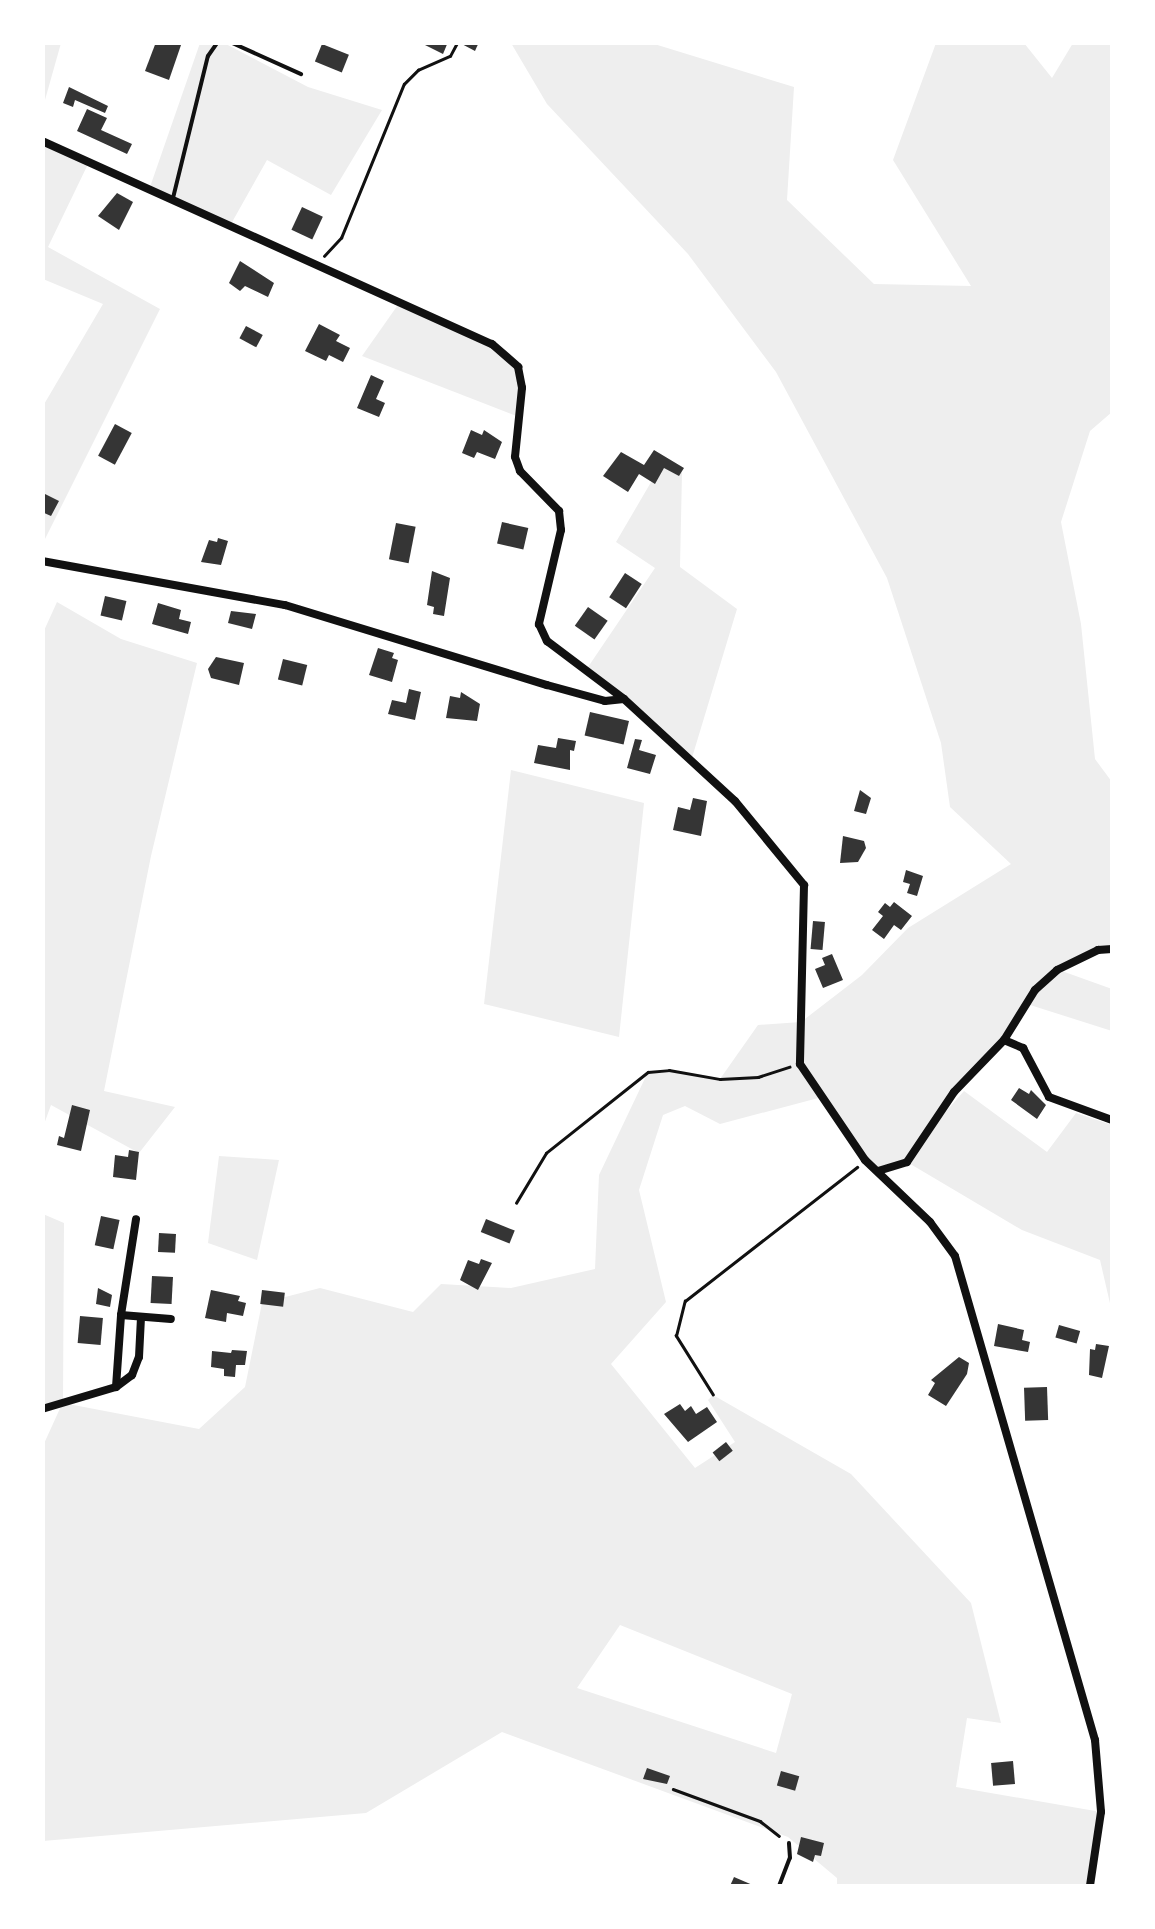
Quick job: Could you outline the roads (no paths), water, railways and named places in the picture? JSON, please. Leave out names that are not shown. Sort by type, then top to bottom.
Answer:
[{"type":"street","points":[[42,141],[492,344],[518,367],[522,388],[515,457],[520,471],[559,511],[561,530],[539,624],[547,642],[624,699],[736,801],[804,885],[800,1064],[865,1160],[930,1222],[956,1256],[1094,1740],[1101,1812],[1090,1886]]},
{"type":"street","points":[[42,562],[286,606],[547,685],[605,700],[624,699]]},
{"type":"street","points":[[878,1170],[907,1162],[954,1092],[1004,1040],[1035,990],[1057,970],[1098,950],[1112,949]]},
{"type":"street","points":[[1004,1040],[1023,1048],[1049,1097],[1112,1120]]},
{"type":"street","points":[[116,1386],[121,1315],[136,1219]]},
{"type":"street","points":[[121,1315],[171,1319]]},
{"type":"street","points":[[42,1409],[116,1386],[132,1376],[138,1357],[141,1317]]},
{"type":"lane","points":[[173,198],[208,56],[217,43],[227,42],[302,74]]},
{"type":"lane","points":[[779,1886],[790,1858],[789,1843]]}]
